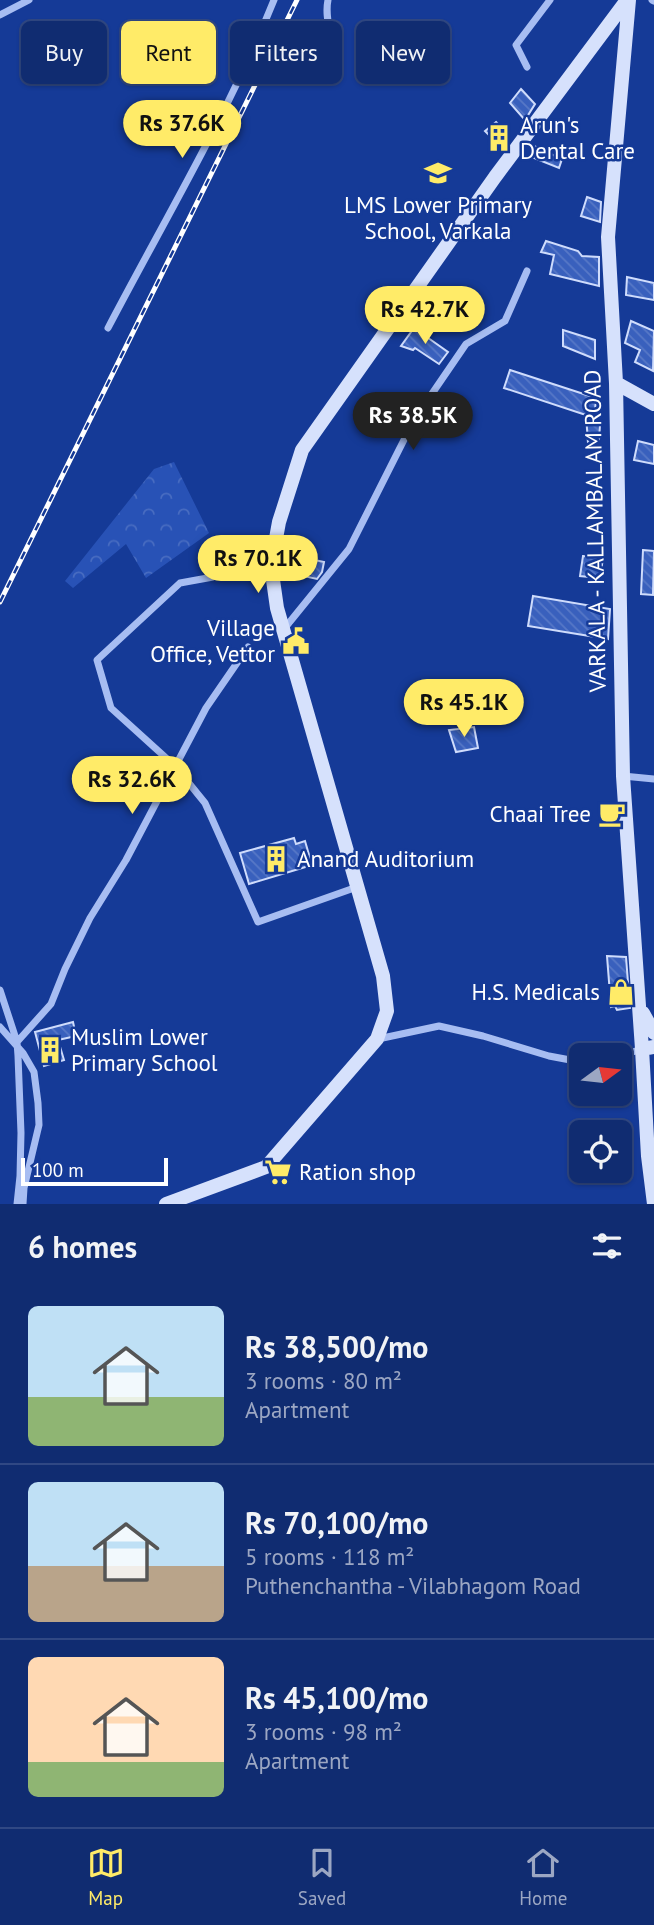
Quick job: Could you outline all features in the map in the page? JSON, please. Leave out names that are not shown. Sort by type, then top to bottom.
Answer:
[{"type":"main road","name":"VARKALA - KALLAMBALAM ROAD","points":[[628,0],[608,237],[616,383],[623,776],[639,1005],[648,1048],[648,1156],[654,1204]]},
{"type":"main road","points":[[166,1204],[266,1167],[377,1039],[387,1011],[383,976],[277,608],[271,566],[279,522],[302,450],[495,177],[628,0]]},
{"type":"main road","points":[[616,383],[654,404]]},
{"type":"main road","points":[[639,1005],[654,1033]]},
{"type":"street","points":[[0,15],[29,0]]},
{"type":"street","points":[[108,328],[226,107],[274,0]]},
{"type":"street","points":[[327,21],[328,0]]},
{"type":"street","points":[[527,67],[516,45],[550,0]]},
{"type":"street","points":[[283,629],[349,549],[414,420],[466,344],[505,321],[527,271]]},
{"type":"street","points":[[213,578],[180,583],[97,660],[111,708],[175,766],[205,803],[258,922],[357,887]]},
{"type":"street","points":[[17,1044],[51,1004],[90,918],[126,860],[206,708],[248,647]]},
{"type":"street","points":[[623,776],[654,779]]},
{"type":"street","points":[[0,989],[17,1044],[21,1133],[17,1204]]},
{"type":"street","points":[[377,1039],[439,1026],[569,1060]]},
{"type":"street","points":[[0,1027],[17,1044],[34,1072],[39,1125],[24,1188],[23,1204]]},
{"type":"green space","points":[[174,462],[209,533],[146,578],[126,544],[73,588],[65,581],[154,469]]},
{"type":"building","points":[[521,89],[535,104],[525,120],[510,103]]},
{"type":"building","name":"Arun's Dental Care","points":[[496,122],[508,135],[499,145],[485,131]]},
{"type":"building","points":[[534,146],[562,159],[559,168],[534,158],[531,152]]},
{"type":"building","points":[[587,197],[601,202],[600,222],[581,216]]},
{"type":"building","points":[[546,241],[578,251],[582,256],[599,257],[599,286],[550,274],[554,255],[541,252]]},
{"type":"building","points":[[627,277],[654,283],[654,300],[626,295]]},
{"type":"building","points":[[631,321],[654,331],[653,371],[635,362],[640,350],[625,343]]},
{"type":"building","points":[[414,328],[448,352],[439,364],[415,348],[413,350],[401,346]]},
{"type":"building","points":[[563,330],[595,340],[595,359],[563,346]]},
{"type":"building","points":[[510,370],[596,398],[594,424],[600,425],[599,440],[593,438],[593,443],[588,443],[586,415],[504,388]]},
{"type":"building","points":[[638,441],[654,445],[654,464],[634,460]]},
{"type":"building","points":[[305,546],[313,547],[310,559],[324,562],[317,579],[299,575]]},
{"type":"building","points":[[643,550],[654,551],[653,595],[641,594]]},
{"type":"building","points":[[583,556],[603,558],[600,578],[580,576]]},
{"type":"building","points":[[533,596],[610,609],[608,639],[528,626]]},
{"type":"building","points":[[474,727],[478,748],[456,752],[449,730]]},
{"type":"building","name":"Anand Auditorium","points":[[294,838],[296,844],[305,841],[312,865],[249,884],[240,853]]},
{"type":"building","name":"H.S. Medicals","points":[[607,956],[626,957],[630,1008],[617,1010],[615,1006],[611,1007]]},
{"type":"building","name":"Muslim Lower Primary School","points":[[73,1022],[76,1036],[58,1040],[64,1060],[44,1066],[35,1032]]},
{"type":"railway","points":[[0,602],[297,0]]},
{"type":"place","name":"Arun's Dental Care","points":[[499,138]]},
{"type":"place","name":"LMS Lower Primary School, Varkala","points":[[438,173]]},
{"type":"place","name":"Village Office, Vettor","points":[[296,641]]},
{"type":"place","name":"Chaai Tree","points":[[612,814]]},
{"type":"place","name":"Anand Auditorium","points":[[276,859]]},
{"type":"place","name":"H.S. Medicals","points":[[621,992]]},
{"type":"place","name":"Muslim Lower Primary School","points":[[50,1050]]},
{"type":"place","name":"Ration shop","points":[[278,1172]]}]
